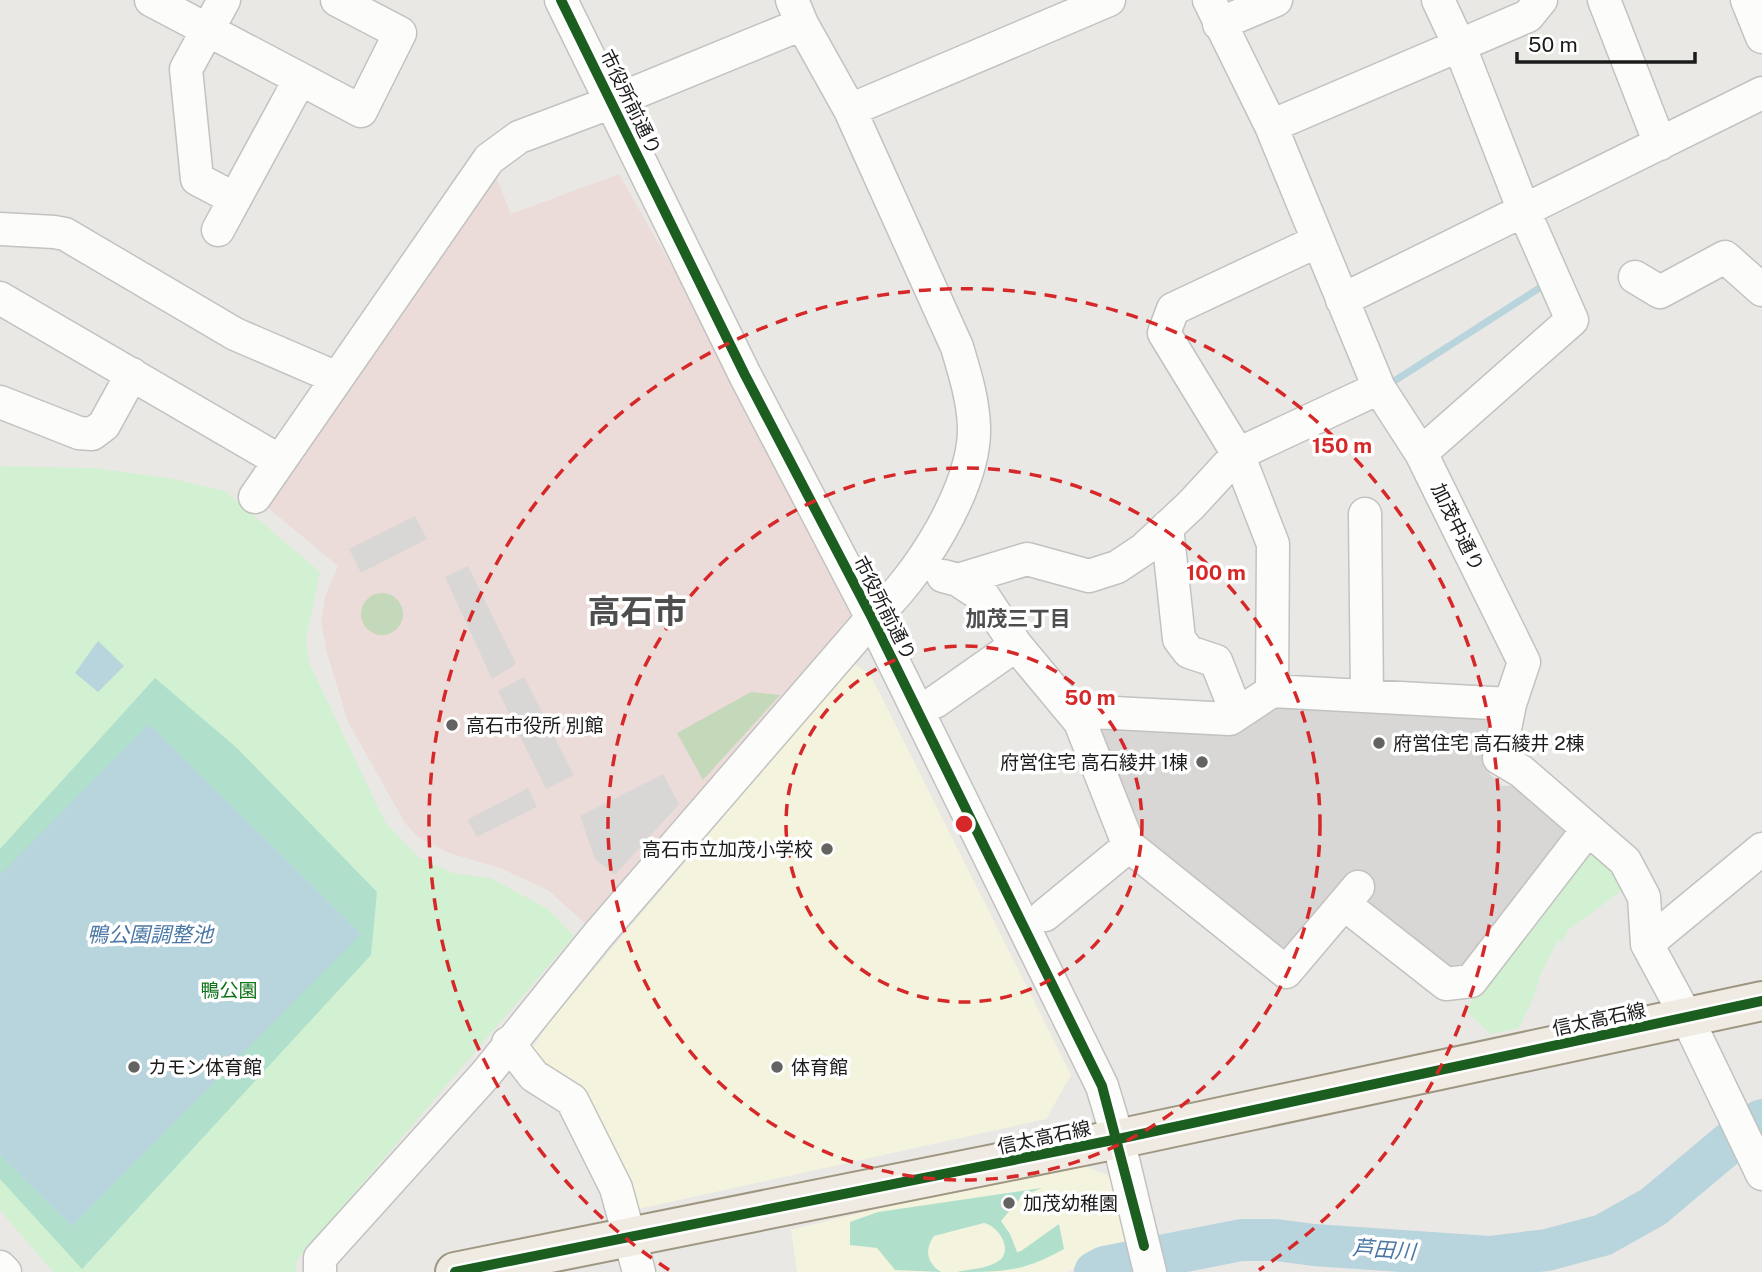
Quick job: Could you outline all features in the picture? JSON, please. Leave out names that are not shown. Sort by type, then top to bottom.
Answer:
[{"type":"main road","name":"信太高石線","points":[[455,1272],[634,1256],[1118,1139],[1762,1001]]},
{"type":"street","points":[[150,0],[361,111],[400,33],[337,0]]},
{"type":"street","points":[[224,0],[186,69],[197,179],[235,199]]},
{"type":"street","name":"市役所前通り","points":[[561,0],[745,374],[872,618],[1102,1086],[1118,1139],[1148,1263]]},
{"type":"street","points":[[850,110],[1109,0]]},
{"type":"street","points":[[1214,12],[1276,0]]},
{"type":"street","points":[[1421,453],[1572,320],[1524,211],[1460,47],[1438,0]]},
{"type":"street","points":[[1271,126],[1528,16],[1541,0]]},
{"type":"street","points":[[1604,0],[1660,144]]},
{"type":"street","points":[[1747,0],[1762,37]]},
{"type":"street","points":[[255,497],[489,159],[519,137],[612,102],[797,12],[850,110],[957,348],[969,387],[974,429],[966,478],[943,526],[891,603],[872,618],[605,927],[508,1043],[485,1075],[320,1258],[320,1272]]},
{"type":"street","name":"加茂中通り","points":[[1214,12],[1271,126],[1379,388],[1421,453],[1524,662],[1510,704],[1499,758],[1521,771],[1625,861],[1644,897],[1647,944],[1753,1149]]},
{"type":"street","points":[[218,230],[300,79]]},
{"type":"street","points":[[1342,300],[1762,93]]},
{"type":"street","points":[[1,234],[65,234],[235,334],[337,378]]},
{"type":"street","points":[[1272,691],[1273,544],[1238,454],[1164,333],[1173,309],[1318,241]]},
{"type":"street","points":[[1635,277],[1660,292],[1725,257],[1762,290]]},
{"type":"street","points":[[0,298],[280,461]]},
{"type":"street","points":[[0,402],[79,433],[92,434],[104,425],[132,374]]},
{"type":"street","points":[[958,580],[1027,559],[1089,576],[1117,567],[1144,549],[1191,505],[1238,454],[1379,388]]},
{"type":"street","points":[[1365,514],[1367,696]]},
{"type":"street","points":[[1167,527],[1179,639],[1189,652],[1216,661],[1237,714]]},
{"type":"street","points":[[915,569],[958,580],[984,597],[1016,645],[1080,722],[1129,846],[1286,972],[1351,896],[1446,984],[1471,981],[1588,829]]},
{"type":"street","points":[[935,702],[1016,645]]},
{"type":"street","points":[[1080,722],[1095,712],[1230,719],[1272,691],[1510,704]]},
{"type":"street","points":[[1045,915],[1129,846]]},
{"type":"street","points":[[1647,944],[1762,849]]},
{"type":"street","points":[[508,1043],[534,1076],[572,1100],[616,1188],[634,1256]]},
{"type":"street","points":[[0,1267],[5,1272]]},
{"type":"shaded area","points":[[489,159],[511,214],[619,174],[872,618],[598,935],[548,890],[500,868],[449,853],[418,837],[405,823],[348,722],[327,653],[321,622],[325,596],[338,566],[255,497]]},
{"type":"shaded area","points":[[415,516],[427,539],[361,573],[349,549]]},
{"type":"shaded area","points":[[468,566],[516,664],[492,679],[445,577]]},
{"type":"shaded area","points":[[382,593],[397,599],[403,614],[397,629],[382,635],[367,629],[361,614],[367,599]]},
{"type":"shaded area","name":"高石市立加茂小学校","points":[[853,663],[870,674],[1071,1075],[1046,1119],[629,1211],[530,1052],[548,1024]]},
{"type":"shaded area","points":[[524,677],[574,775],[546,789],[498,691]]},
{"type":"shaded area","points":[[751,692],[780,695],[703,780],[677,733]]},
{"type":"shaded area","points":[[1274,705],[1483,710],[1493,729],[1487,766],[1490,774],[1502,786],[1519,785],[1566,822],[1570,838],[1467,972],[1446,970],[1370,919],[1362,896],[1294,945],[1268,949],[1147,852],[1094,734],[1106,719]]},
{"type":"shaded area","points":[[663,774],[679,804],[615,875],[595,859],[580,816]]},
{"type":"shaded area","points":[[528,788],[537,807],[477,837],[467,820]]},
{"type":"shaded area","name":"加茂幼稚園","points":[[1072,1161],[1109,1176],[1129,1241],[1090,1258],[1067,1272],[797,1272],[791,1230]]},
{"type":"green space","name":"鴨公園","points":[[0,466],[94,468],[173,479],[225,491],[320,572],[306,638],[309,663],[385,822],[417,856],[452,873],[490,878],[548,909],[574,936],[297,1260],[295,1272],[53,1272],[0,1210]]},
{"type":"green space","name":"鴨公園調整池","points":[[155,678],[237,748],[377,892],[371,955],[82,1269],[0,1179],[0,849]]},
{"type":"green space","points":[[1601,849],[1627,887],[1568,930],[1563,942],[1558,940],[1519,1028],[1491,1034],[1466,1011],[1485,978],[1583,852]]},
{"type":"green space","points":[[1042,1188],[1022,1196],[1001,1221],[1017,1252],[1059,1224],[1064,1249],[1024,1266],[1000,1271],[957,1272],[988,1266],[1002,1258],[1005,1252],[1003,1240],[995,1229],[984,1223],[934,1236],[928,1256],[941,1272],[895,1270],[877,1248],[850,1245],[850,1222],[878,1212]]},
{"type":"water","points":[[98,641],[124,666],[98,692],[75,673]]},
{"type":"water","name":"鴨公園調整池","points":[[149,724],[361,934],[72,1226],[0,1155],[0,875]]},
{"type":"waterway","points":[[1388,385],[1544,285]]},
{"type":"waterway","name":"芦田川","points":[[1095,1272],[1104,1267],[1241,1240],[1276,1240],[1489,1257],[1547,1250],[1603,1235],[1653,1207],[1746,1129],[1762,1120]]},
{"type":"cycle path","points":[[561,0],[745,375],[872,618],[1102,1086],[1144,1246]]},
{"type":"cycle path","points":[[455,1272],[1118,1139],[1762,1001]]},
{"type":"place","name":"高石市役所 別館","points":[[452,725]]},
{"type":"place","name":"府営住宅 高石綾井 2棟","points":[[1379,743]]},
{"type":"place","name":"府営住宅 高石綾井 1棟","points":[[1202,762]]},
{"type":"place","name":"高石市立加茂小学校","points":[[827,849]]},
{"type":"place","name":"カモン体育館","points":[[134,1067]]},
{"type":"place","name":"体育館","points":[[777,1067]]},
{"type":"place","name":"加茂幼稚園","points":[[1009,1203]]},
{"type":"district","name":"高石市","points":[[637,611]]},
{"type":"district","name":"加茂三丁目","points":[[1018,619]]}]
